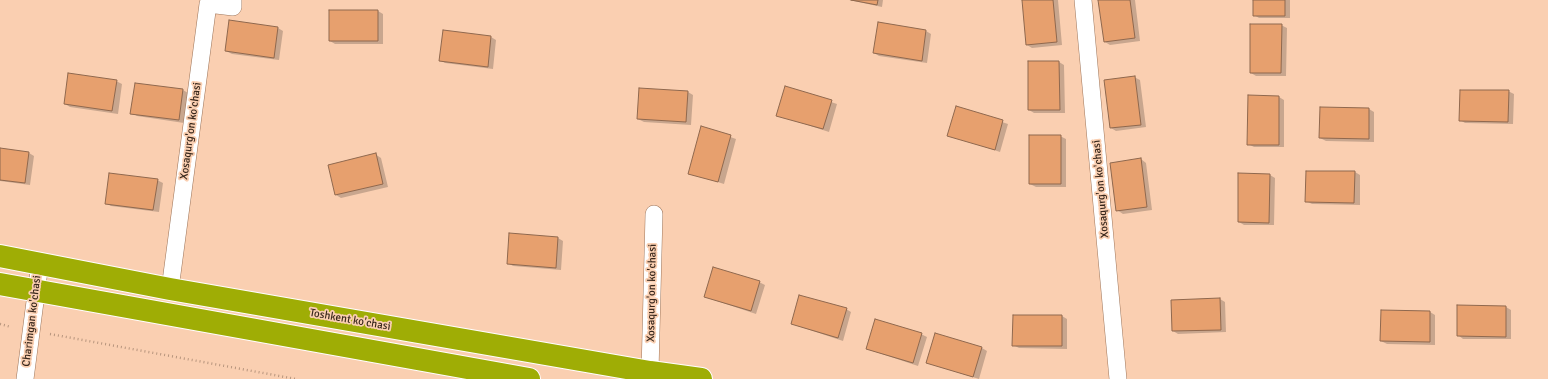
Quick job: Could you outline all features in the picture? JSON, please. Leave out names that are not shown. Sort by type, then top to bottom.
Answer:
[{"type":"highway","name":"Toshkent ko'chasi","points":[[0,256],[170,289],[650,372],[700,379]]},
{"type":"highway","points":[[0,284],[470,374],[529,379]]},
{"type":"street","name":"Xosaqurg'on ko'chasi","points":[[170,289],[208,4],[233,7],[233,0]]},
{"type":"street","name":"Xosaqurg'on ko'chasi","points":[[1083,0],[1118,379]]},
{"type":"street","name":"Xosaqurg'on ko'chasi","points":[[650,372],[654,214]]},
{"type":"street","name":"Charimgan ko'chasi","points":[[25,379],[35,291],[40,263]]},
{"type":"path","points":[[0,324],[296,379]]},
{"type":"building","points":[[851,0],[878,0],[877,5]]},
{"type":"building","points":[[1022,0],[1053,0],[1057,42],[1026,45]]},
{"type":"building","points":[[1098,0],[1130,0],[1135,38],[1104,42]]},
{"type":"building","points":[[1253,0],[1285,0],[1285,16],[1253,16]]},
{"type":"building","points":[[329,10],[378,10],[378,41],[329,41]]},
{"type":"building","points":[[229,20],[278,27],[274,58],[225,51]]},
{"type":"building","points":[[878,22],[926,30],[922,61],[873,53]]},
{"type":"building","points":[[1250,24],[1282,24],[1281,73],[1250,73]]},
{"type":"building","points":[[443,30],[491,36],[488,67],[439,61]]},
{"type":"building","points":[[1028,61],[1059,61],[1060,110],[1028,110]]},
{"type":"building","points":[[68,73],[117,80],[112,111],[64,104]]},
{"type":"building","points":[[1135,76],[1141,125],[1110,128],[1104,80]]},
{"type":"building","points":[[135,83],[183,89],[179,120],[130,114]]},
{"type":"building","points":[[785,86],[832,100],[823,129],[776,116]]},
{"type":"building","points":[[639,88],[688,91],[686,122],[637,119]]},
{"type":"building","points":[[1460,90],[1509,90],[1508,122],[1459,121]]},
{"type":"building","points":[[1248,95],[1279,96],[1279,145],[1247,145]]},
{"type":"building","points":[[956,106],[1003,120],[995,150],[947,136]]},
{"type":"building","points":[[1320,107],[1369,108],[1369,139],[1319,138]]},
{"type":"building","points":[[701,126],[731,135],[718,182],[688,174]]},
{"type":"building","points":[[1029,135],[1061,135],[1061,184],[1029,184]]},
{"type":"building","points":[[0,148],[29,152],[25,183],[0,180]]},
{"type":"building","points":[[376,153],[383,184],[335,195],[328,165]]},
{"type":"building","points":[[1141,158],[1147,207],[1116,211],[1110,163]]},
{"type":"building","points":[[1306,171],[1355,171],[1354,203],[1305,202]]},
{"type":"building","points":[[109,173],[158,179],[153,210],[105,204]]},
{"type":"building","points":[[1238,173],[1270,174],[1269,223],[1238,222]]},
{"type":"building","points":[[509,233],[558,237],[556,268],[507,264]]},
{"type":"building","points":[[713,267],[760,281],[751,311],[704,297]]},
{"type":"building","points":[[799,295],[847,308],[838,338],[791,324]]},
{"type":"building","points":[[1220,298],[1221,330],[1172,331],[1171,300]]},
{"type":"building","points":[[1457,305],[1506,306],[1506,337],[1457,336]]},
{"type":"building","points":[[1381,310],[1430,311],[1430,342],[1380,341]]},
{"type":"building","points":[[1013,315],[1062,315],[1062,346],[1012,346]]},
{"type":"building","points":[[875,319],[922,333],[913,363],[866,349]]},
{"type":"building","points":[[935,333],[982,347],[973,377],[926,363]]}]
